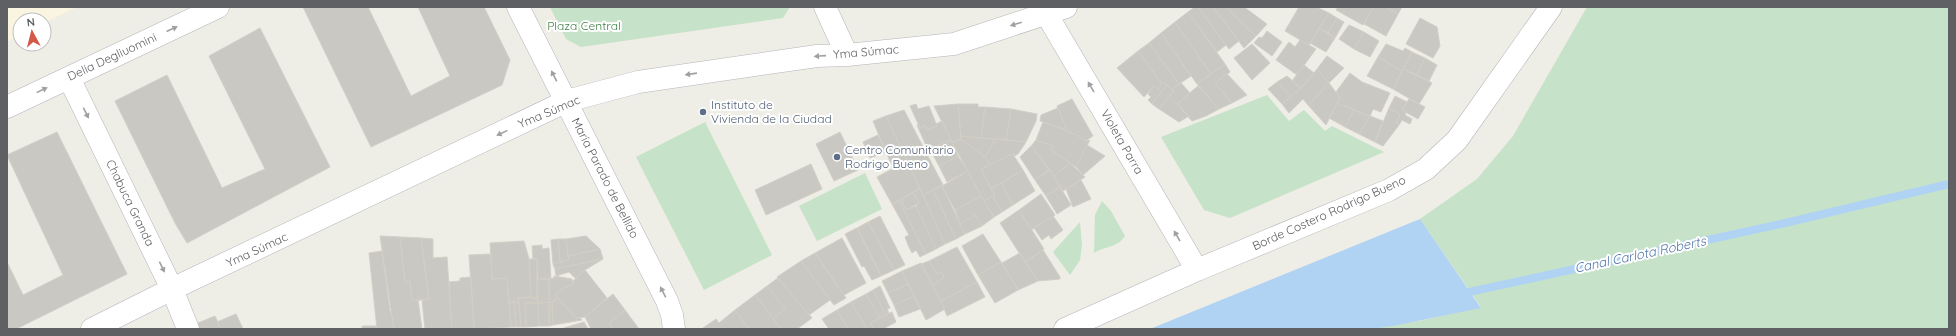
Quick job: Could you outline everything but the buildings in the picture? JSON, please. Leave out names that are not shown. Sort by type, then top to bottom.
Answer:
[{"type":"street","name":"Delia Degliuomini","points":[[7,107],[218,7]]},
{"type":"street","name":"María Parado de Bellido","points":[[518,7],[667,301],[672,315],[674,329]]},
{"type":"street","points":[[825,7],[847,55]]},
{"type":"street","name":"Borde Costero Rodrigo Bueno","points":[[1065,329],[1197,270],[1390,190],[1426,169],[1457,140],[1551,7]]},
{"type":"street","name":"Yma Súmac","points":[[92,329],[172,289],[566,101],[638,82],[817,56],[847,55],[954,44],[1057,11]]},
{"type":"street","name":"Violeta Parra","points":[[1057,11],[1197,270]]},
{"type":"street","name":"Chabuca Granda","points":[[69,78],[172,289],[188,329]]},
{"type":"shaded area","points":[[7,7],[77,7],[52,19],[52,12],[12,12],[12,39],[7,42]]},
{"type":"green space","name":"Plaza Central","points":[[550,7],[790,7],[783,18],[581,47],[566,39]]},
{"type":"green space","points":[[1587,7],[1949,7],[1949,329],[1371,329],[1424,320],[1481,307],[1420,219],[1477,179],[1513,136]]},
{"type":"green space","points":[[1267,95],[1289,121],[1304,110],[1325,131],[1332,126],[1384,152],[1230,218],[1204,210],[1161,137]]},
{"type":"green space","points":[[705,122],[772,255],[704,290],[636,157]]},
{"type":"green space","points":[[865,173],[882,209],[817,241],[799,206]]},
{"type":"green space","points":[[1102,201],[1111,211],[1125,236],[1115,245],[1094,253],[1095,215]]},
{"type":"green space","points":[[1080,222],[1082,245],[1080,260],[1070,275],[1053,252]]},
{"type":"water","points":[[1420,219],[1481,308],[1371,329],[1150,329]]},
{"type":"waterway","name":"Canal Carlota Roberts","points":[[1460,294],[1781,224],[1949,184]]},
{"type":"place","name":"Instituto de Vivienda de la Ciudad","points":[[703,112]]},
{"type":"place","name":"Centro Comunitario Rodrigo Bueno","points":[[837,157]]}]
